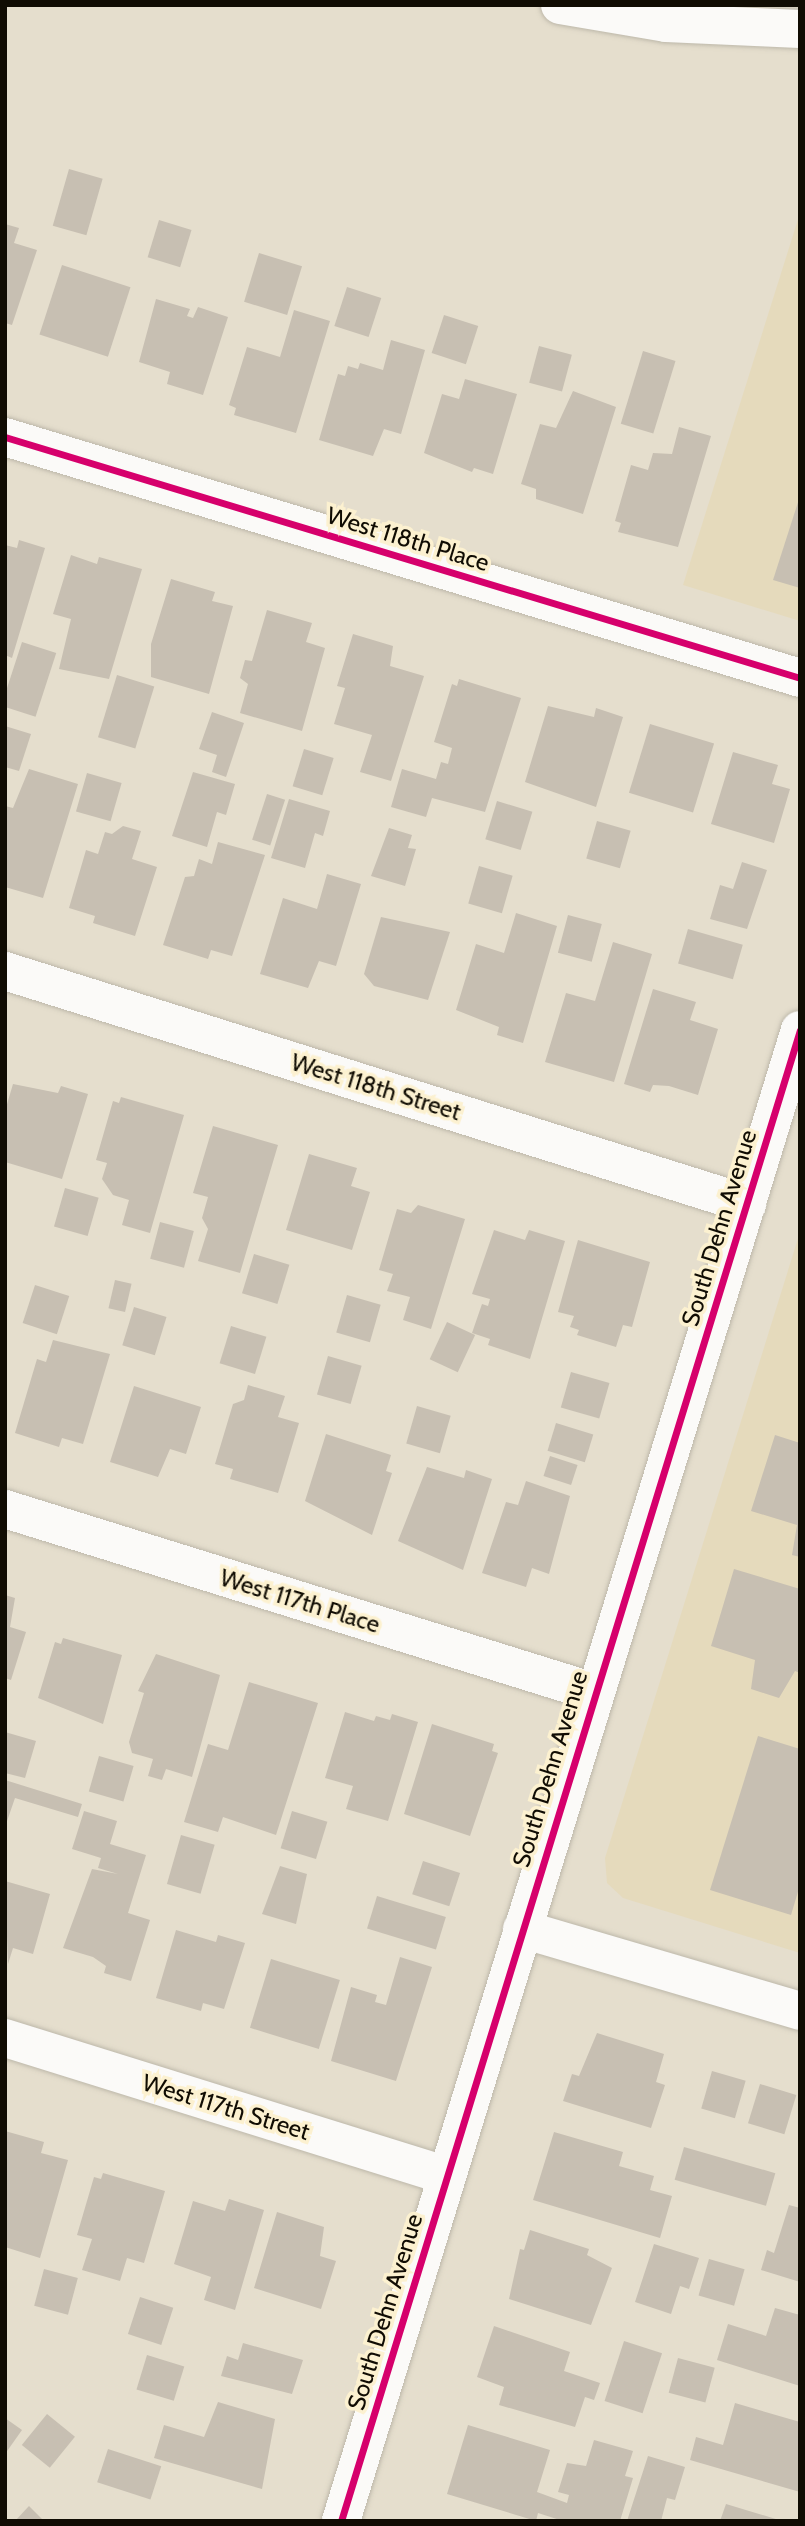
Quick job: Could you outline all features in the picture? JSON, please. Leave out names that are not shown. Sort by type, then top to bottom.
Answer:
[{"type":"main road","points":[[560,5],[666,23],[800,29]]},
{"type":"main road","name":"West 118th Place","points":[[5,437],[800,678]]},
{"type":"main road","name":"West 118th Street","points":[[5,971],[747,1204]]},
{"type":"main road","name":"South Dehn Avenue","points":[[341,2521],[594,1692],[800,1030]]},
{"type":"main road","name":"West 117th Place","points":[[5,1509],[594,1692]]},
{"type":"main road","points":[[522,1929],[800,2011]]},
{"type":"main road","name":"West 117th Street","points":[[5,2038],[446,2175]]},
{"type":"shaded area","points":[[800,213],[800,621],[683,585]]},
{"type":"shaded area","points":[[800,1232],[800,1953],[623,1898],[607,1883],[605,1858]]},
{"type":"building","points":[[69,169],[103,179],[86,235],[53,226]]},
{"type":"building","points":[[159,220],[192,230],[180,267],[148,257]]},
{"type":"building","points":[[5,224],[19,228],[14,243],[37,250],[12,325],[5,323]]},
{"type":"building","points":[[259,253],[302,266],[287,315],[244,302]]},
{"type":"building","points":[[62,265],[130,287],[108,357],[39,334]]},
{"type":"building","points":[[347,287],[381,298],[369,337],[334,326]]},
{"type":"building","points":[[156,299],[190,309],[187,316],[193,318],[198,307],[228,317],[203,395],[167,384],[170,372],[139,362]]},
{"type":"building","points":[[294,310],[330,321],[296,433],[234,415],[236,408],[229,405],[247,347],[280,357]]},
{"type":"building","points":[[444,315],[478,326],[466,364],[432,353]]},
{"type":"building","points":[[391,340],[425,350],[401,434],[384,429],[373,456],[319,440],[338,374],[345,376],[348,366],[358,369],[360,363],[383,370]]},
{"type":"building","points":[[539,346],[572,355],[562,392],[529,383]]},
{"type":"building","points":[[643,351],[676,361],[653,434],[621,424]]},
{"type":"building","points":[[465,379],[517,394],[493,474],[474,468],[472,472],[424,453],[442,394],[459,399]]},
{"type":"building","points":[[573,391],[616,407],[583,514],[536,499],[536,489],[521,484],[540,424],[556,428]]},
{"type":"building","points":[[679,427],[711,436],[678,547],[618,532],[621,523],[615,521],[631,465],[648,470],[653,453],[672,454]]},
{"type":"building","points":[[800,496],[800,588],[773,580]]},
{"type":"building","points":[[19,540],[45,548],[12,658],[5,655],[5,545],[17,548]]},
{"type":"building","points":[[71,555],[97,564],[99,557],[142,569],[109,679],[59,669],[71,619],[53,614]]},
{"type":"building","points":[[171,579],[215,592],[212,601],[233,606],[209,694],[151,677],[151,644]]},
{"type":"building","points":[[267,610],[312,623],[306,642],[325,648],[302,731],[240,713],[248,684],[240,678],[245,660],[252,661]]},
{"type":"building","points":[[353,634],[393,646],[390,666],[424,676],[391,781],[360,772],[372,735],[334,724],[345,688],[337,686]]},
{"type":"building","points":[[22,642],[56,653],[36,717],[5,707],[5,694]]},
{"type":"building","points":[[117,675],[154,686],[135,749],[98,737]]},
{"type":"building","points":[[459,679],[521,698],[485,812],[432,798],[426,817],[391,807],[402,769],[436,779],[441,762],[448,764],[452,748],[434,742],[452,684],[457,686]]},
{"type":"building","points":[[548,706],[594,717],[596,708],[623,717],[596,807],[525,782]]},
{"type":"building","points":[[212,712],[244,723],[226,777],[212,772],[217,755],[199,749]]},
{"type":"building","points":[[650,724],[714,744],[693,812],[629,793]]},
{"type":"building","points":[[5,726],[31,734],[19,771],[5,767]]},
{"type":"building","points":[[304,749],[334,758],[322,795],[293,786]]},
{"type":"building","points":[[733,752],[778,765],[772,784],[790,789],[774,843],[711,824]]},
{"type":"building","points":[[29,769],[78,784],[43,898],[5,887],[5,806],[13,808]]},
{"type":"building","points":[[193,772],[235,784],[226,815],[217,812],[207,847],[172,836]]},
{"type":"building","points":[[87,773],[122,783],[111,821],[76,811]]},
{"type":"building","points":[[267,794],[285,800],[270,846],[252,840]]},
{"type":"building","points":[[289,799],[330,811],[323,836],[315,833],[305,868],[271,858]]},
{"type":"building","points":[[497,801],[532,812],[521,850],[485,839]]},
{"type":"building","points":[[597,821],[631,831],[620,868],[586,858]]},
{"type":"building","points":[[123,826],[141,831],[132,859],[157,867],[135,936],[93,923],[95,916],[69,908],[86,850],[98,854],[105,832],[112,834]]},
{"type":"building","points":[[389,828],[412,835],[408,848],[416,849],[405,886],[371,876]]},
{"type":"building","points":[[218,842],[265,855],[232,956],[211,950],[208,959],[163,945],[185,877],[194,876],[199,859],[212,864]]},
{"type":"building","points":[[742,862],[767,870],[747,929],[710,919],[720,885],[733,889]]},
{"type":"building","points":[[479,866],[513,876],[502,913],[468,903]]},
{"type":"building","points":[[327,874],[361,884],[336,966],[319,961],[308,988],[260,974],[283,898],[317,909]]},
{"type":"building","points":[[516,913],[557,926],[523,1043],[497,1035],[499,1027],[456,1010],[476,944],[504,953]]},
{"type":"building","points":[[568,915],[602,924],[592,962],[558,953]]},
{"type":"building","points":[[381,917],[450,932],[428,1000],[374,986],[364,974]]},
{"type":"building","points":[[688,929],[743,945],[733,979],[678,964]]},
{"type":"building","points":[[613,942],[652,954],[614,1082],[545,1062],[566,993],[595,1001]]},
{"type":"building","points":[[653,989],[696,1002],[690,1020],[718,1029],[698,1095],[669,1086],[653,1085],[650,1092],[624,1084]]},
{"type":"building","points":[[13,1084],[58,1093],[61,1086],[88,1094],[62,1179],[5,1162],[5,1111]]},
{"type":"building","points":[[121,1097],[184,1115],[150,1233],[122,1225],[129,1200],[113,1195],[102,1179],[107,1163],[96,1160],[113,1101],[119,1103]]},
{"type":"building","points":[[213,1126],[278,1145],[240,1273],[198,1261],[208,1229],[202,1218],[208,1197],[193,1193]]},
{"type":"building","points":[[309,1154],[357,1168],[351,1186],[370,1192],[352,1250],[286,1230]]},
{"type":"building","points":[[65,1188],[99,1198],[88,1236],[54,1226]]},
{"type":"building","points":[[418,1205],[465,1219],[431,1329],[403,1320],[410,1297],[387,1291],[393,1274],[379,1270],[397,1209],[411,1213]]},
{"type":"building","points":[[160,1222],[194,1231],[184,1268],[150,1259]]},
{"type":"building","points":[[494,1230],[525,1240],[529,1230],[565,1241],[530,1359],[488,1345],[490,1339],[472,1333],[482,1304],[488,1306],[490,1299],[472,1294]]},
{"type":"building","points":[[578,1240],[650,1262],[632,1327],[623,1325],[616,1347],[577,1335],[579,1330],[570,1327],[574,1316],[558,1312]]},
{"type":"building","points":[[254,1254],[289,1265],[277,1304],[242,1293]]},
{"type":"building","points":[[115,1280],[132,1284],[125,1312],[108,1308]]},
{"type":"building","points":[[35,1285],[69,1296],[57,1334],[23,1323]]},
{"type":"building","points":[[347,1295],[381,1305],[370,1342],[336,1332]]},
{"type":"building","points":[[134,1307],[167,1317],[155,1355],[122,1345]]},
{"type":"building","points":[[447,1322],[475,1335],[458,1372],[430,1359]]},
{"type":"building","points":[[231,1326],[266,1337],[255,1374],[220,1363]]},
{"type":"building","points":[[53,1340],[110,1354],[83,1444],[62,1438],[59,1447],[15,1433],[37,1359],[46,1362]]},
{"type":"building","points":[[328,1356],[362,1366],[351,1404],[317,1394]]},
{"type":"building","points":[[571,1372],[609,1383],[599,1419],[561,1408]]},
{"type":"building","points":[[248,1385],[285,1396],[278,1417],[299,1423],[278,1493],[230,1479],[233,1469],[215,1464],[233,1404],[244,1400]]},
{"type":"building","points":[[134,1386],[201,1407],[186,1454],[170,1449],[158,1477],[110,1462]]},
{"type":"building","points":[[417,1406],[451,1416],[440,1453],[406,1443]]},
{"type":"building","points":[[556,1423],[593,1434],[585,1462],[548,1451]]},
{"type":"building","points":[[326,1434],[391,1455],[386,1471],[392,1473],[372,1535],[305,1501]]},
{"type":"building","points":[[775,1435],[800,1443],[800,1557],[792,1555],[797,1525],[751,1511]]},
{"type":"building","points":[[550,1456],[578,1465],[571,1485],[544,1476]]},
{"type":"building","points":[[427,1467],[464,1478],[466,1470],[492,1479],[463,1570],[398,1541]]},
{"type":"building","points":[[526,1481],[570,1496],[549,1574],[532,1568],[526,1587],[482,1573],[506,1502],[518,1505]]},
{"type":"building","points":[[734,1569],[800,1589],[800,1673],[795,1671],[779,1698],[751,1689],[755,1660],[711,1646]]},
{"type":"building","points":[[5,1595],[15,1598],[10,1627],[26,1632],[11,1680],[5,1678]]},
{"type":"building","points":[[63,1638],[122,1655],[103,1724],[38,1698],[55,1642],[61,1644]]},
{"type":"building","points":[[156,1654],[220,1675],[192,1777],[166,1769],[162,1780],[148,1776],[153,1759],[132,1753],[129,1742],[144,1693],[138,1691]]},
{"type":"building","points":[[249,1682],[318,1703],[276,1835],[223,1817],[218,1832],[184,1822],[208,1744],[228,1750]]},
{"type":"building","points":[[345,1712],[374,1721],[376,1716],[390,1720],[392,1714],[418,1722],[388,1821],[346,1809],[353,1786],[325,1778]]},
{"type":"building","points":[[432,1724],[494,1744],[492,1751],[498,1753],[470,1836],[404,1814]]},
{"type":"building","points":[[5,1732],[36,1741],[25,1778],[5,1773]]},
{"type":"building","points":[[758,1736],[800,1749],[800,1885],[791,1915],[710,1890]]},
{"type":"building","points":[[99,1756],[134,1766],[123,1801],[89,1792]]},
{"type":"building","points":[[5,1780],[82,1804],[78,1817],[15,1798],[5,1827]]},
{"type":"building","points":[[84,1811],[117,1821],[110,1844],[146,1855],[128,1913],[150,1920],[131,1981],[104,1973],[106,1966],[93,1957],[63,1948],[92,1869],[118,1874],[98,1868],[101,1858],[72,1849]]},
{"type":"building","points":[[292,1811],[327,1822],[316,1859],[281,1848]]},
{"type":"building","points":[[181,1835],[215,1845],[201,1894],[167,1884]]},
{"type":"building","points":[[423,1861],[460,1873],[449,1906],[412,1894]]},
{"type":"building","points":[[280,1866],[307,1874],[296,1924],[262,1914]]},
{"type":"building","points":[[5,1881],[50,1894],[33,1954],[13,1948],[8,1964]]},
{"type":"building","points":[[377,1896],[446,1917],[436,1950],[367,1929]]},
{"type":"building","points":[[176,1930],[216,1942],[218,1935],[245,1943],[224,2009],[203,2003],[201,2011],[156,1998]]},
{"type":"building","points":[[400,1957],[432,1967],[396,2081],[331,2061],[351,1987],[377,1995],[375,2002],[386,2005]]},
{"type":"building","points":[[271,1959],[340,1980],[319,2049],[250,2028]]},
{"type":"building","points":[[597,2033],[664,2054],[656,2082],[665,2085],[651,2128],[563,2101],[572,2074],[579,2076]]},
{"type":"building","points":[[712,2071],[746,2081],[735,2118],[701,2108]]},
{"type":"building","points":[[760,2084],[796,2095],[784,2134],[748,2123]]},
{"type":"building","points":[[5,2131],[44,2142],[41,2153],[68,2160],[40,2258],[5,2247]]},
{"type":"building","points":[[554,2132],[623,2152],[619,2166],[654,2176],[650,2190],[672,2196],[660,2238],[533,2200]]},
{"type":"building","points":[[684,2147],[775,2173],[766,2206],[675,2180]]},
{"type":"building","points":[[103,2173],[165,2191],[144,2263],[127,2258],[120,2281],[82,2270],[92,2239],[77,2235],[94,2177],[101,2179]]},
{"type":"building","points":[[229,2199],[264,2210],[235,2310],[204,2300],[211,2277],[174,2264],[193,2201],[225,2211]]},
{"type":"building","points":[[789,2205],[800,2208],[800,2282],[761,2270],[767,2250],[774,2253]]},
{"type":"building","points":[[277,2212],[324,2227],[320,2256],[336,2261],[321,2309],[254,2288]]},
{"type":"building","points":[[530,2230],[589,2249],[587,2255],[612,2268],[591,2325],[509,2299],[520,2249],[524,2250]]},
{"type":"building","points":[[654,2244],[699,2258],[689,2289],[680,2286],[671,2314],[635,2302]]},
{"type":"building","points":[[709,2259],[745,2269],[734,2306],[699,2296]]},
{"type":"building","points":[[44,2269],[78,2278],[68,2315],[34,2306]]},
{"type":"building","points":[[140,2297],[173,2308],[161,2345],[128,2334]]},
{"type":"building","points":[[775,2308],[800,2315],[800,2386],[717,2360],[728,2324],[766,2336]]},
{"type":"building","points":[[494,2326],[570,2352],[564,2371],[600,2383],[594,2400],[585,2397],[575,2427],[499,2405],[504,2387],[477,2377]]},
{"type":"building","points":[[624,2341],[662,2353],[643,2413],[605,2401]]},
{"type":"building","points":[[243,2343],[303,2360],[292,2394],[221,2376],[227,2356],[238,2360]]},
{"type":"building","points":[[147,2355],[184,2366],[174,2401],[136,2389]]},
{"type":"building","points":[[678,2358],[715,2368],[705,2403],[669,2393]]},
{"type":"building","points":[[218,2402],[275,2419],[262,2489],[154,2458],[164,2425],[204,2437]]},
{"type":"building","points":[[735,2403],[800,2422],[800,2492],[690,2460],[696,2437],[723,2445]]},
{"type":"building","points":[[47,2414],[75,2437],[50,2468],[22,2445]]},
{"type":"building","points":[[5,2418],[22,2430],[5,2454]]},
{"type":"building","points":[[468,2425],[550,2450],[537,2492],[567,2503],[569,2495],[558,2492],[567,2463],[586,2466],[594,2440],[633,2451],[625,2476],[633,2478],[620,2521],[563,2521],[538,2513],[536,2521],[447,2494]]},
{"type":"building","points":[[108,2449],[161,2466],[150,2500],[97,2482]]},
{"type":"building","points":[[648,2456],[685,2467],[675,2500],[667,2498],[661,2521],[627,2521]]},
{"type":"building","points":[[726,2504],[779,2520],[720,2521]]},
{"type":"building","points":[[29,2506],[44,2521],[15,2521]]},
{"type":"cycle path","points":[[5,437],[800,678]]},
{"type":"cycle path","points":[[341,2521],[800,1030]]}]
